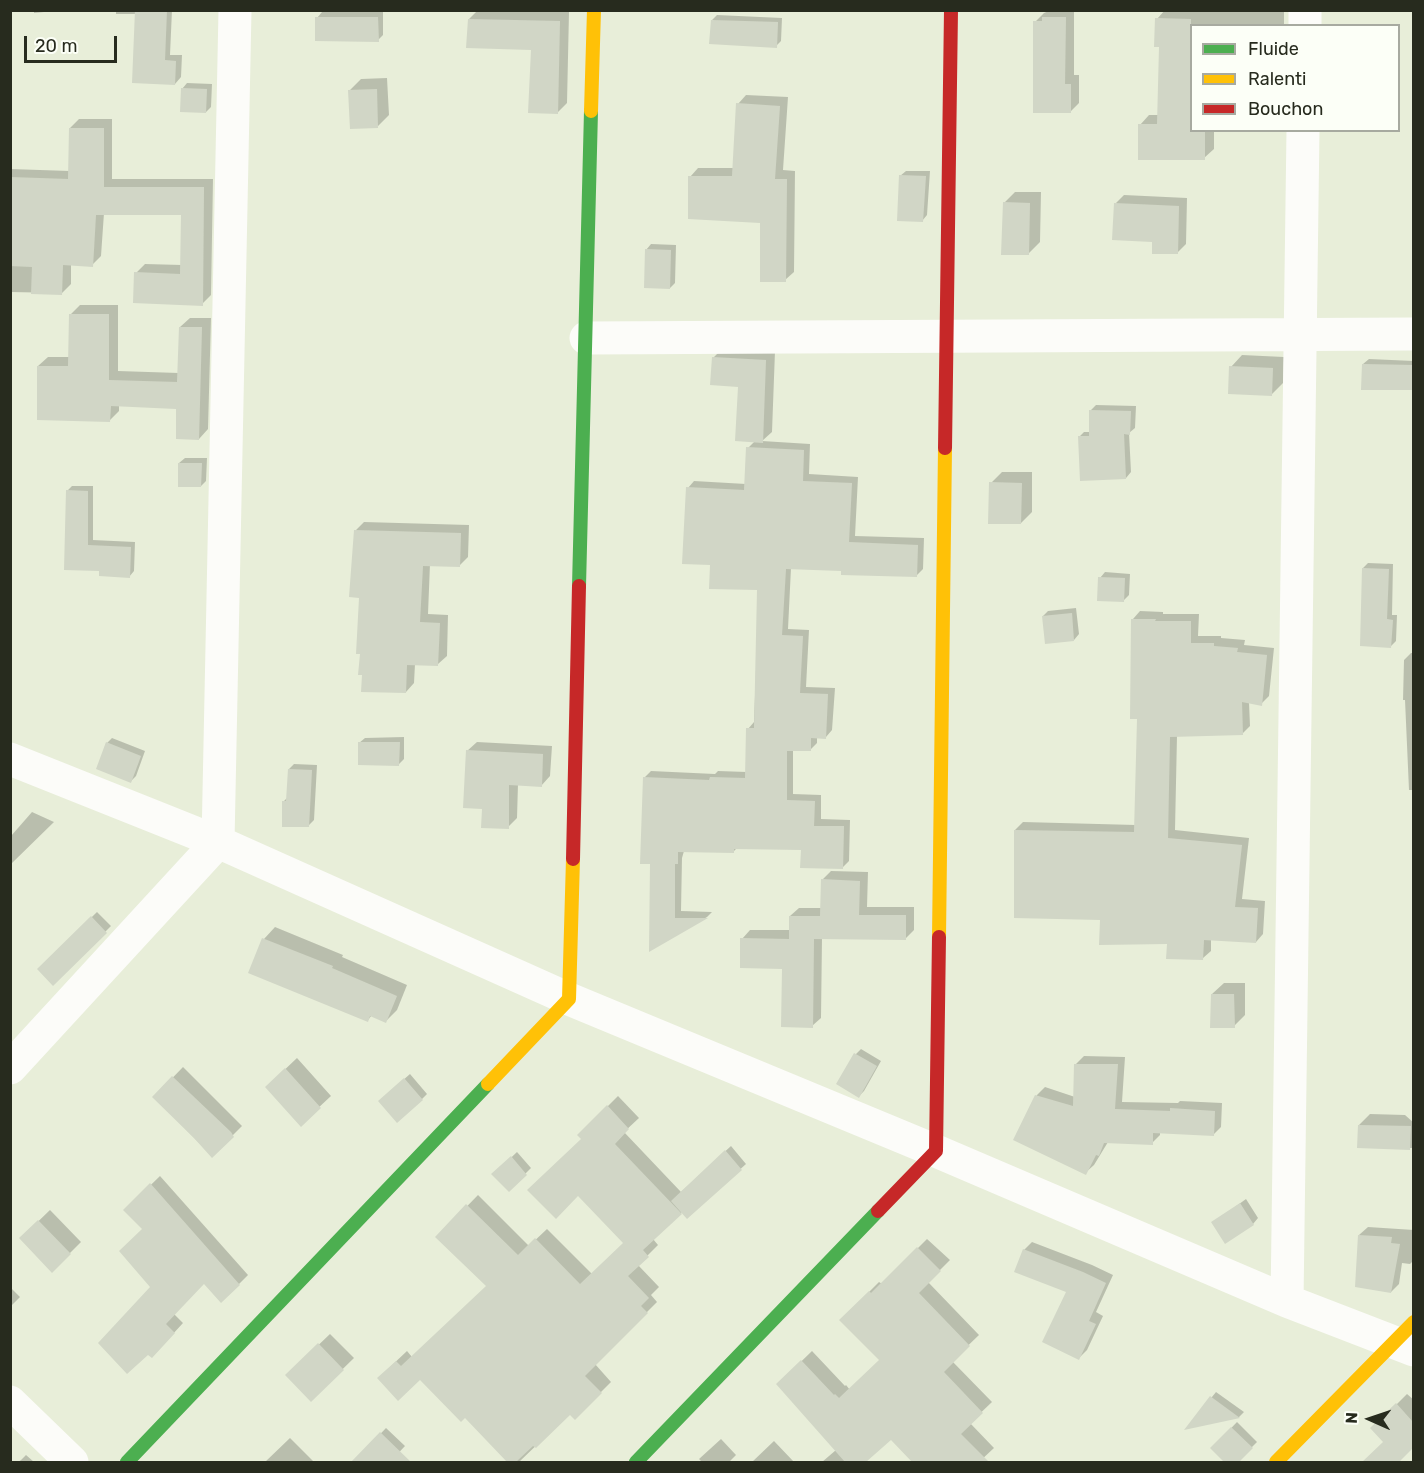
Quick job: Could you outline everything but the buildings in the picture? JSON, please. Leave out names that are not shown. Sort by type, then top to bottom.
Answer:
[{"type":"street","points":[[10,1068],[218,842],[235,10]]},
{"type":"street","points":[[128,1462],[569,999],[594,10]]},
{"type":"street","points":[[636,1462],[936,1151],[951,10]]},
{"type":"street","points":[[1287,1301],[1303,132]]},
{"type":"street","points":[[586,338],[1413,334]]},
{"type":"street","points":[[10,759],[218,842],[569,999],[936,1151],[1287,1301],[1407,1338],[1276,1462]]},
{"type":"street","points":[[10,1402],[72,1462]]},
{"type":"traffic: fast","points":[[579,586],[591,111]]},
{"type":"traffic: fast","points":[[127,1462],[488,1084]]},
{"type":"traffic: fast","points":[[636,1462],[878,1211]]},
{"type":"traffic: slow","points":[[591,111],[594,10]]},
{"type":"traffic: slow","points":[[939,937],[945,448]]},
{"type":"traffic: slow","points":[[488,1084],[569,999],[573,859]]},
{"type":"traffic: slow","points":[[1276,1462],[1414,1322]]},
{"type":"traffic: jam","points":[[945,448],[951,10]]},
{"type":"traffic: jam","points":[[573,859],[579,586]]},
{"type":"traffic: jam","points":[[878,1211],[936,1151],[939,937]]}]
